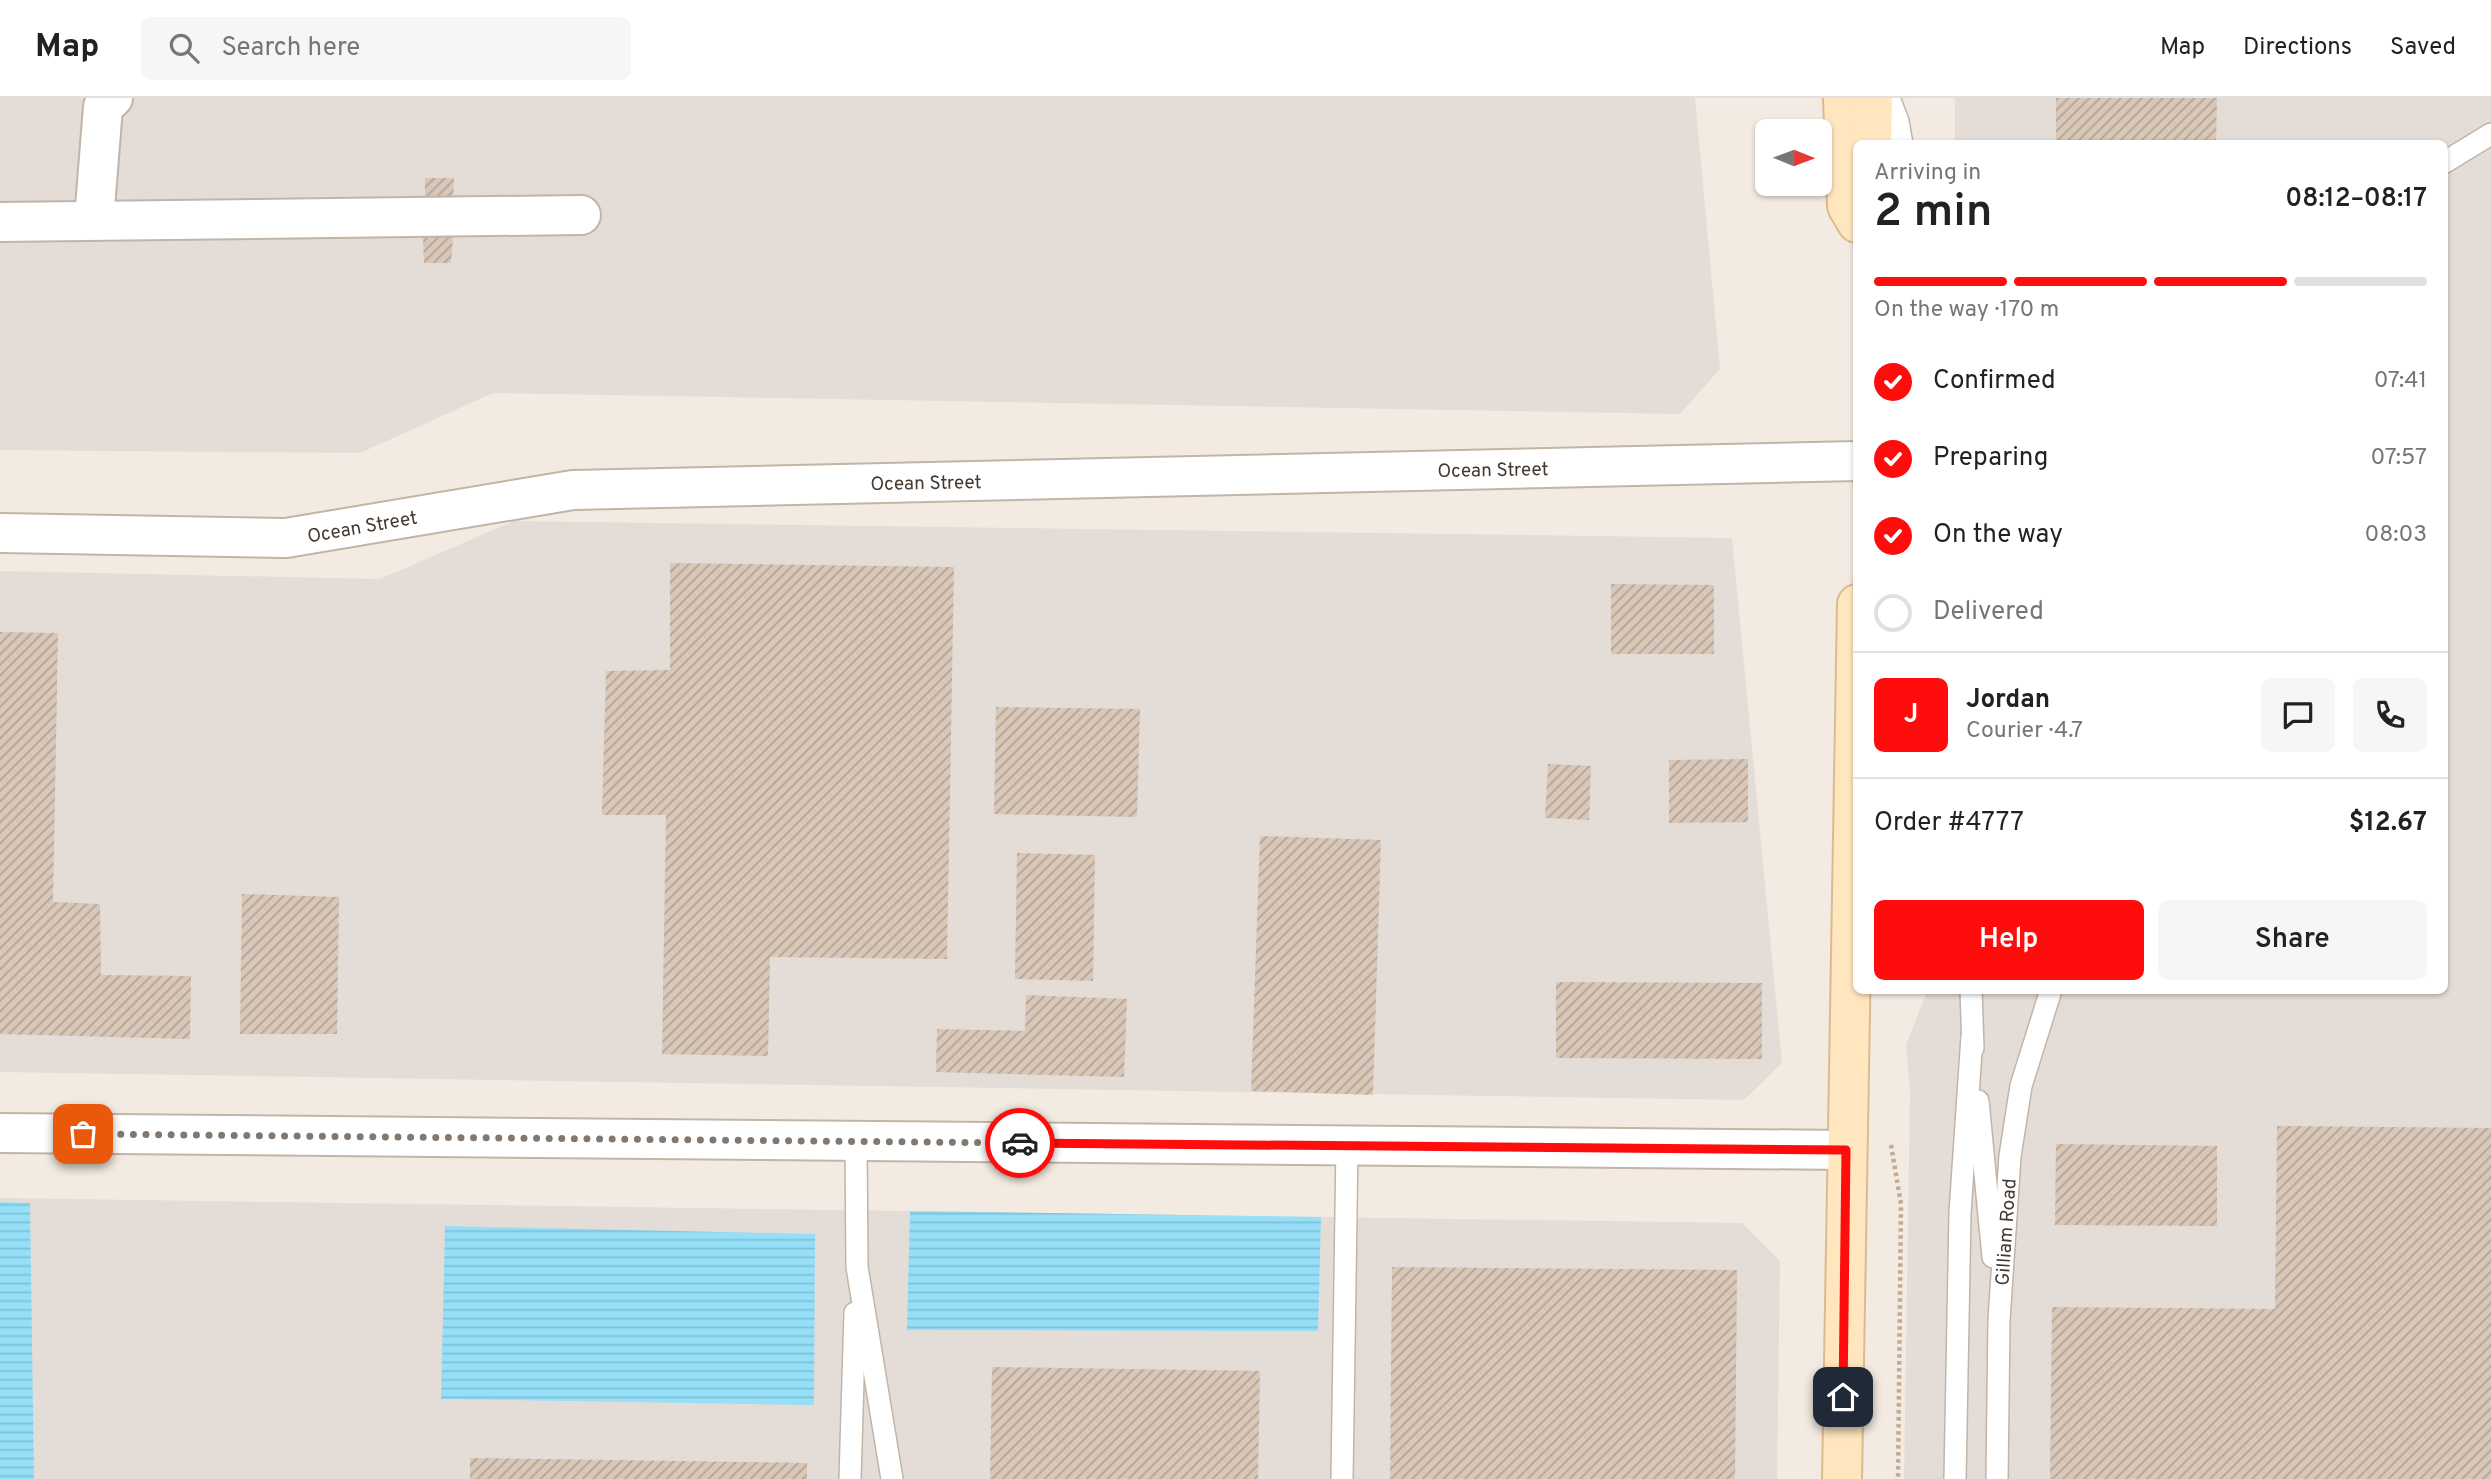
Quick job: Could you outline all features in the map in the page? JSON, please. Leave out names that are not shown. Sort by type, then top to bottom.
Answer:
[{"type":"main road","points":[[1843,98],[1847,206],[1853,216]]},
{"type":"main road","points":[[1872,98],[1872,140]]},
{"type":"main road","points":[[1842,1479],[1853,803]]},
{"type":"street","points":[[94,220],[103,107],[113,98]]},
{"type":"street","points":[[0,222],[580,215]]},
{"type":"street","name":"Ocean Street","points":[[0,533],[286,538],[573,490],[1853,461]]},
{"type":"street","points":[[0,1133],[1846,1150]]},
{"type":"lane","points":[[1889,98],[1898,121],[1901,140]]},
{"type":"lane","points":[[2448,160],[2491,134]]},
{"type":"lane","points":[[1971,994],[1972,1036],[1999,1320]]},
{"type":"lane","name":"Gilliam Road","points":[[1997,1479],[1999,1320],[2010,1156],[2021,1086],[2050,994]]},
{"type":"lane","points":[[1955,1479],[1960,1213],[1972,1036]]},
{"type":"lane","points":[[850,1479],[856,1267],[856,1142]]},
{"type":"lane","points":[[1342,1479],[1347,1145]]},
{"type":"lane","points":[[856,1267],[892,1479]]},
{"type":"path","points":[[1891,1143],[1901,1204],[1898,1479]]},
{"type":"shaded area","points":[[0,98],[1695,98],[1720,369],[1680,414],[493,393],[360,453],[0,450]]},
{"type":"shaded area","points":[[1955,98],[2491,98],[2491,1479],[1904,1479],[1910,1093],[1906,1045],[1926,994],[2448,994],[2448,140],[1955,140]]},
{"type":"shaded area","points":[[514,521],[1732,538],[1782,1063],[1744,1100],[0,1072],[0,571],[380,579]]},
{"type":"shaded area","points":[[0,1198],[1742,1223],[1780,1261],[1777,1479],[0,1479]]},
{"type":"water","points":[[0,1202],[30,1203],[34,1479],[0,1479]]},
{"type":"water","points":[[910,1211],[1321,1217],[1318,1331],[907,1330]]},
{"type":"water","points":[[445,1226],[815,1234],[814,1405],[441,1399]]},
{"type":"building","points":[[2056,98],[2217,98],[2216,140],[2056,140]]},
{"type":"building","points":[[425,178],[454,178],[453,204],[425,204]]},
{"type":"building","points":[[423,237],[453,237],[451,263],[424,263]]},
{"type":"building","points":[[670,563],[954,567],[947,959],[770,957],[768,1056],[662,1054],[666,815],[602,815],[606,671],[670,670]]},
{"type":"building","points":[[1611,584],[1714,585],[1714,654],[1611,654]]},
{"type":"building","points":[[0,632],[58,633],[53,902],[100,904],[101,975],[191,976],[190,1039],[0,1034]]},
{"type":"building","points":[[996,707],[1140,709],[1137,817],[994,814]]},
{"type":"building","points":[[1748,759],[1748,822],[1669,823],[1669,760]]},
{"type":"building","points":[[1548,764],[1591,766],[1589,820],[1545,818]]},
{"type":"building","points":[[1260,836],[1381,840],[1373,1095],[1251,1091]]},
{"type":"building","points":[[1017,853],[1095,855],[1093,981],[1015,979]]},
{"type":"building","points":[[242,894],[339,897],[337,1034],[240,1034]]},
{"type":"building","points":[[1556,982],[1762,983],[1762,1059],[1556,1058]]},
{"type":"building","points":[[1026,995],[1127,999],[1124,1077],[936,1072],[937,1029],[1025,1031]]},
{"type":"building","points":[[2277,1126],[2491,1128],[2491,1479],[2050,1479],[2052,1307],[2275,1309]]},
{"type":"building","points":[[2056,1144],[2217,1146],[2217,1226],[2055,1225]]},
{"type":"building","points":[[1392,1267],[1737,1270],[1735,1479],[1390,1479]]},
{"type":"building","points":[[992,1367],[1260,1371],[1258,1479],[990,1479]]},
{"type":"building","points":[[470,1458],[807,1463],[807,1479],[470,1479]]},
{"type":"way so far","points":[[83,1134],[1020,1143]]},
{"type":"route","points":[[1020,1143],[1846,1150],[1843,1397]]}]
